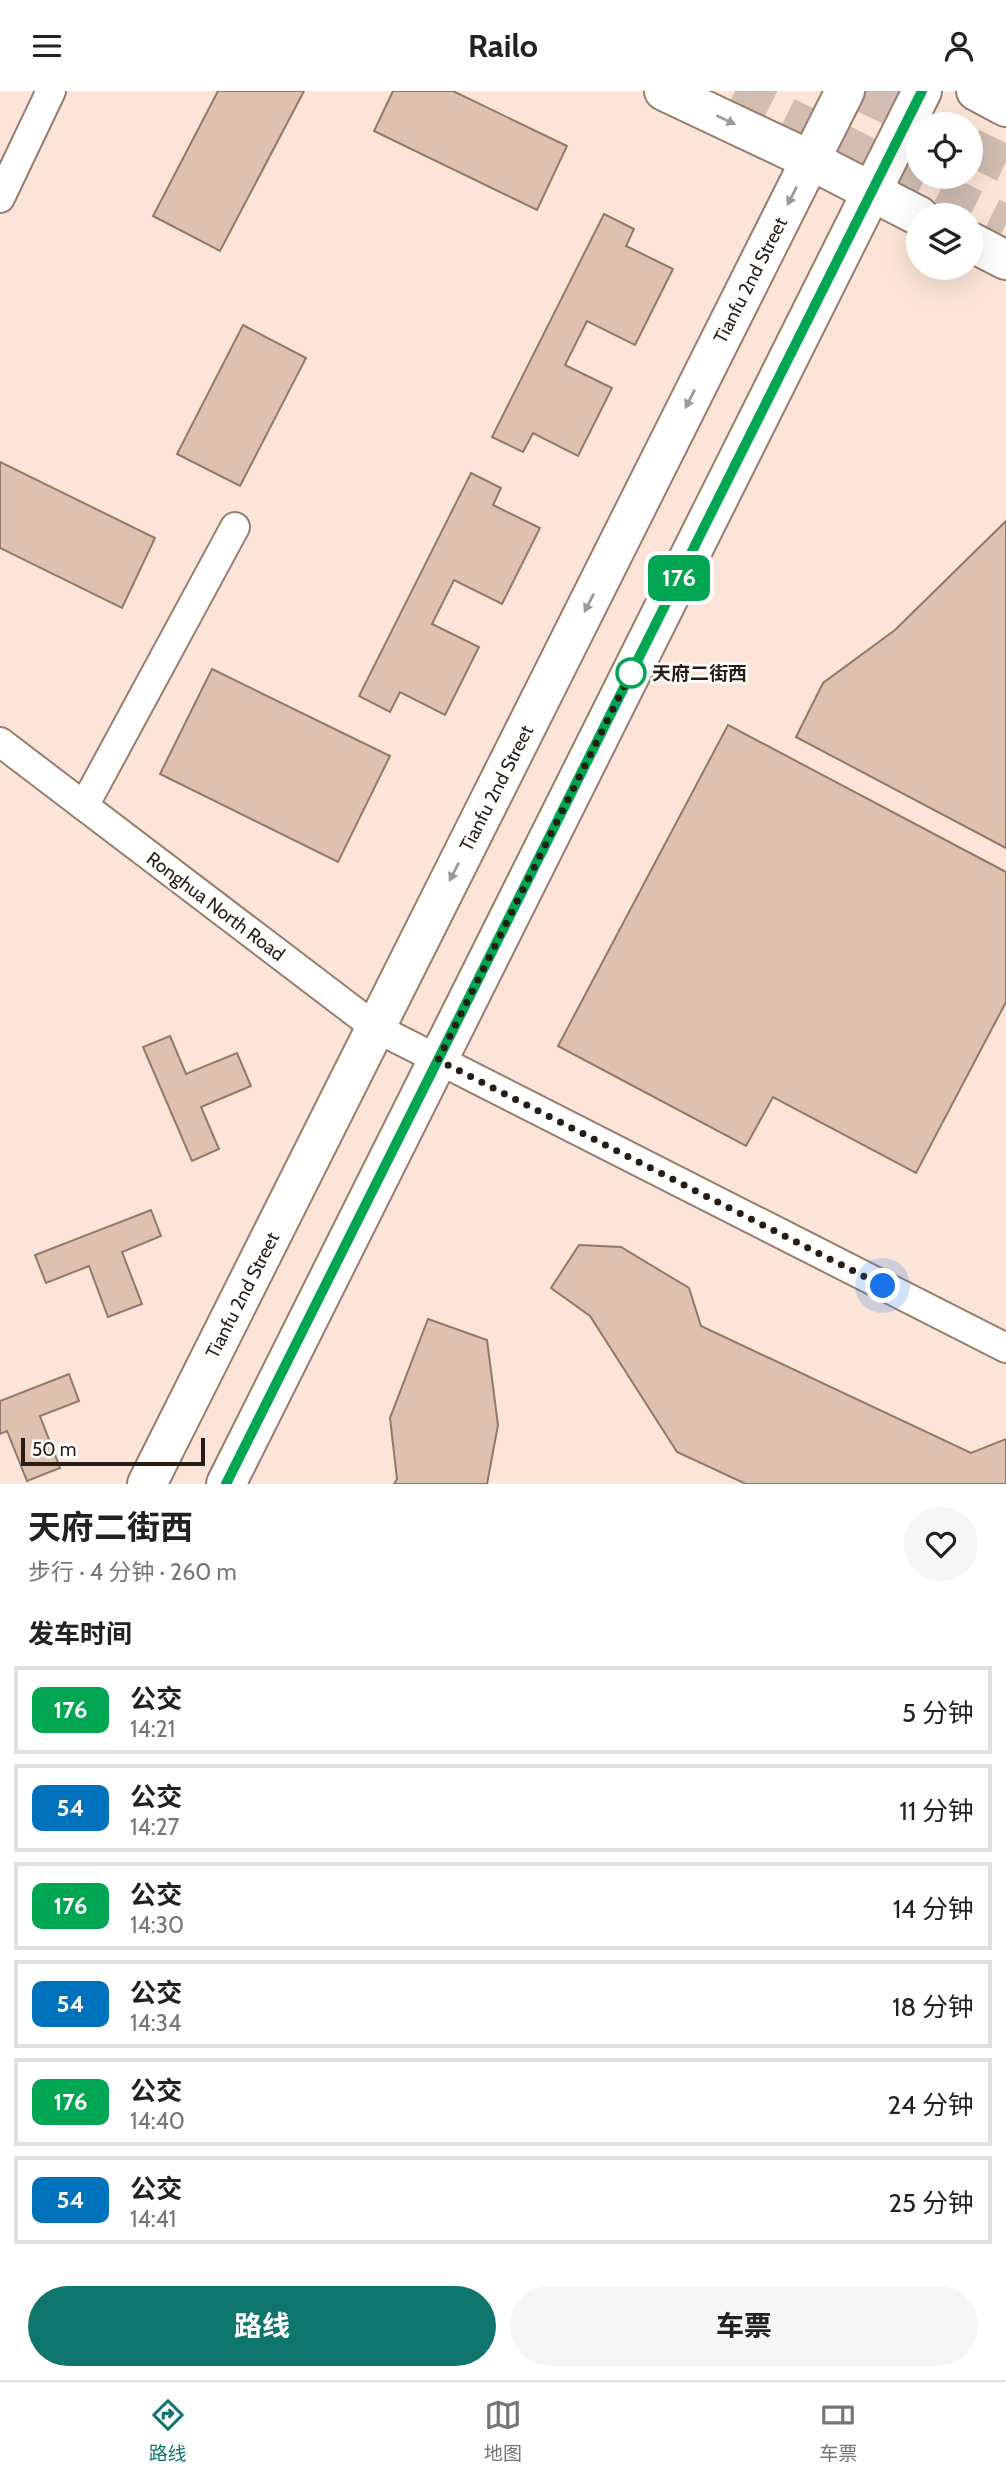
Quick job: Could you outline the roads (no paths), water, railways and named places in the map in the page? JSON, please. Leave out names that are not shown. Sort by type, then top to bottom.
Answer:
[{"type":"main road","points":[[664,91],[810,160],[906,209]]},
{"type":"main road","name":"Tianfu 2nd Street","points":[[147,1484],[845,91]]},
{"type":"main road","points":[[226,1484],[922,91]]},
{"type":"main road","points":[[976,91],[1006,107]]},
{"type":"main road","points":[[983,248],[1006,260]]},
{"type":"street","points":[[0,198],[51,91]]},
{"type":"street","points":[[84,806],[235,527]]},
{"type":"street","name":"Ronghua North Road","points":[[0,742],[376,1028],[1006,1348]]},
{"type":"tunnel","points":[[735,91],[1006,224]]},
{"type":"tunnel","points":[[859,91],[906,114]]},
{"type":"tunnel","points":[[983,153],[1006,164]]},
{"type":"place","name":"天府二街西","points":[[631,673]]}]
